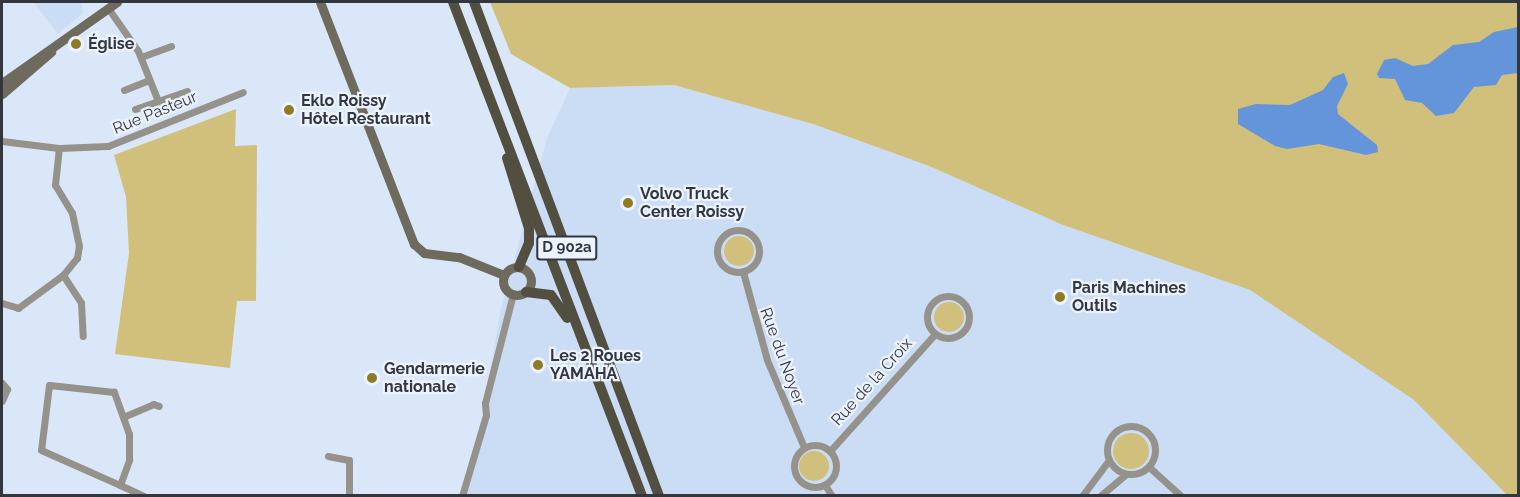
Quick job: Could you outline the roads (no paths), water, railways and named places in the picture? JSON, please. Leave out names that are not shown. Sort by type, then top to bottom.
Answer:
[{"type":"main road","points":[[2,83],[52,50],[117,2]]},
{"type":"main road","points":[[320,2],[414,244],[424,253],[459,257],[504,275],[519,267],[529,243],[529,228],[500,126]]},
{"type":"main road","name":"D 902a","points":[[453,2],[642,495]]},
{"type":"main road","name":"D 902a","points":[[474,2],[659,495]]},
{"type":"main road","points":[[2,94],[52,50]]},
{"type":"main road","points":[[519,267],[531,279],[526,292]]},
{"type":"main road","points":[[504,275],[506,289],[513,294],[526,292],[551,295],[563,308],[590,364]]},
{"type":"street","points":[[108,8],[141,57],[158,101]]},
{"type":"street","points":[[141,57],[171,46]]},
{"type":"street","points":[[124,90],[149,80]]},
{"type":"street","points":[[135,109],[187,91]]},
{"type":"street","name":"Rue Pasteur","points":[[2,141],[59,148],[118,143],[243,92]]},
{"type":"street","points":[[2,303],[18,308],[63,275],[77,258],[80,246],[72,213],[56,184],[59,148]]},
{"type":"street","points":[[735,230],[748,233],[759,250],[755,264],[743,272],[730,271],[717,255],[719,242],[735,230]]},
{"type":"street","name":"Rue du Noyer","points":[[743,272],[767,360],[804,447]]},
{"type":"street","points":[[63,275],[81,303],[83,336]]},
{"type":"street","points":[[462,495],[483,427],[485,403],[513,294]]},
{"type":"street","points":[[947,297],[962,302],[969,316],[965,330],[948,338],[935,334],[928,323],[932,304],[947,297]]},
{"type":"street","name":"Rue de la Croix","points":[[830,451],[935,334]]},
{"type":"street","points":[[2,383],[7,389],[2,401]]},
{"type":"street","points":[[120,485],[129,460],[129,434],[114,392],[49,385],[41,450],[120,485],[144,495]]},
{"type":"street","points":[[123,417],[153,404],[159,406]]},
{"type":"street","points":[[1082,495],[1109,460],[1111,437],[1123,428],[1138,427],[1154,442],[1155,455],[1149,467],[1126,474],[1100,495]]},
{"type":"street","points":[[817,444],[830,451],[836,469],[825,485],[806,485],[796,476],[793,464],[804,447],[817,444]]},
{"type":"street","points":[[328,456],[349,460],[349,495]]},
{"type":"street","points":[[1109,460],[1126,474]]},
{"type":"street","points":[[1149,467],[1181,495]]},
{"type":"street","points":[[825,485],[832,495]]},
{"type":"water","points":[[1518,27],[1518,73],[1502,75],[1496,85],[1474,87],[1454,113],[1436,116],[1422,103],[1405,100],[1395,79],[1379,78],[1377,74],[1384,60],[1395,58],[1413,66],[1428,64],[1453,45],[1479,42],[1494,32]]},
{"type":"water","points":[[1344,73],[1348,84],[1337,106],[1338,114],[1377,145],[1378,152],[1366,155],[1319,144],[1287,149],[1275,146],[1238,124],[1238,109],[1256,104],[1290,105],[1323,90],[1333,77]]},
{"type":"place","name":"Église","points":[[76,44]]},
{"type":"place","name":"Eklo Roissy Hôtel Restaurant","points":[[289,110]]},
{"type":"place","name":"Volvo Truck Center Roissy","points":[[628,203]]},
{"type":"place","name":"Paris Machines Outils","points":[[1060,297]]},
{"type":"place","name":"Les 2 Roues YAMAHA","points":[[538,365]]},
{"type":"place","name":"Gendarmerie nationale","points":[[372,378]]}]
